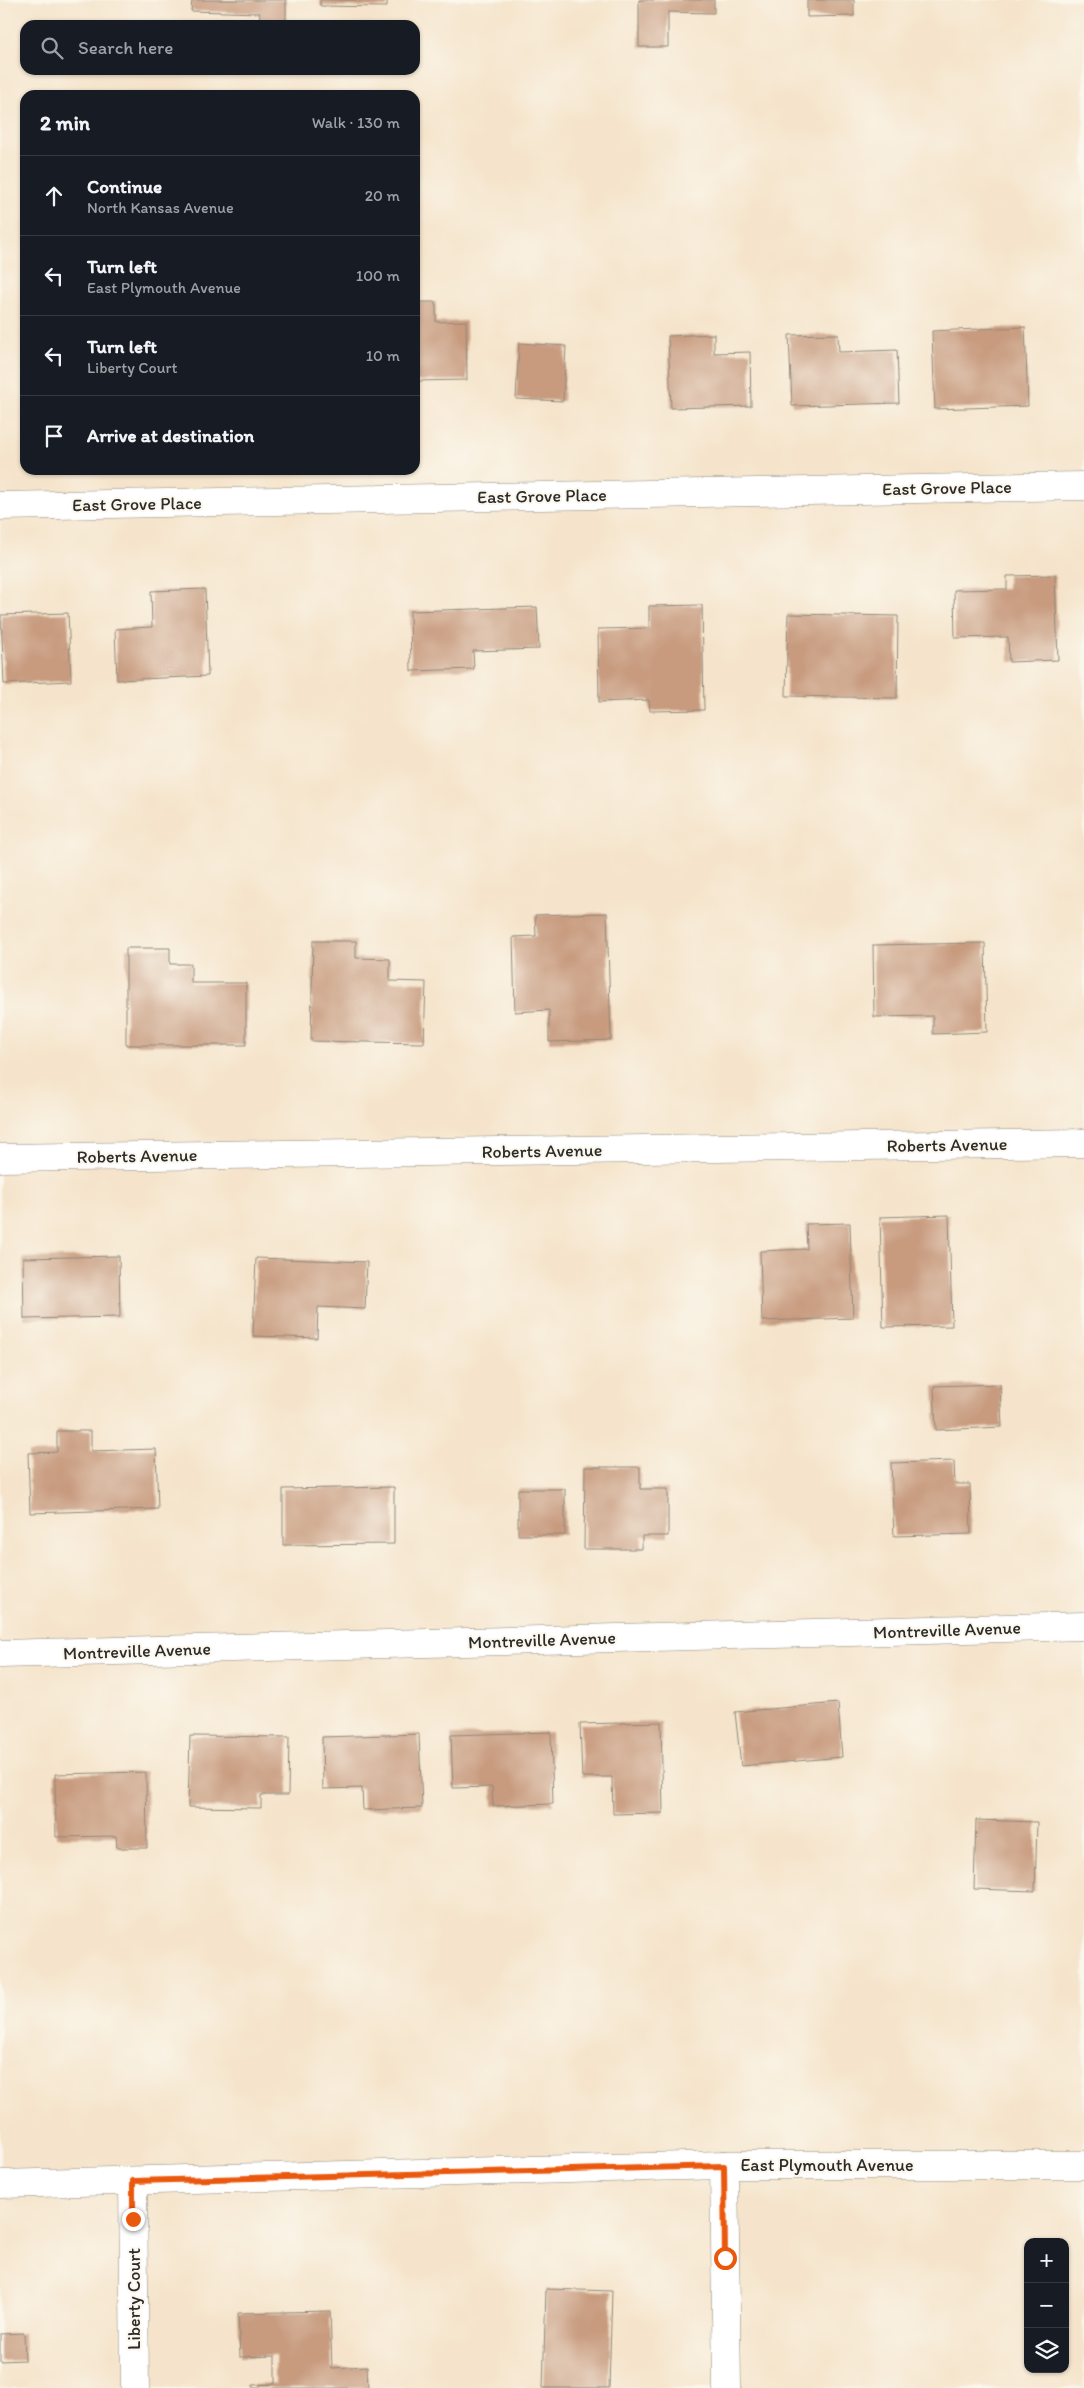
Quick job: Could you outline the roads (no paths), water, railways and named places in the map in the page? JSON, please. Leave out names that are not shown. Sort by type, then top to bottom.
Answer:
[{"type":"street","name":"East Grove Place","points":[[0,506],[1084,486]]},
{"type":"street","name":"Roberts Avenue","points":[[0,1158],[1084,1143]]},
{"type":"street","name":"Montreville Avenue","points":[[0,1654],[1084,1626]]},
{"type":"street","name":"East Plymouth Avenue","points":[[0,2184],[724,2166],[1084,2165]]},
{"type":"street","points":[[724,2166],[727,2388]]},
{"type":"street","name":"Liberty Court","points":[[133,2181],[135,2388]]}]
